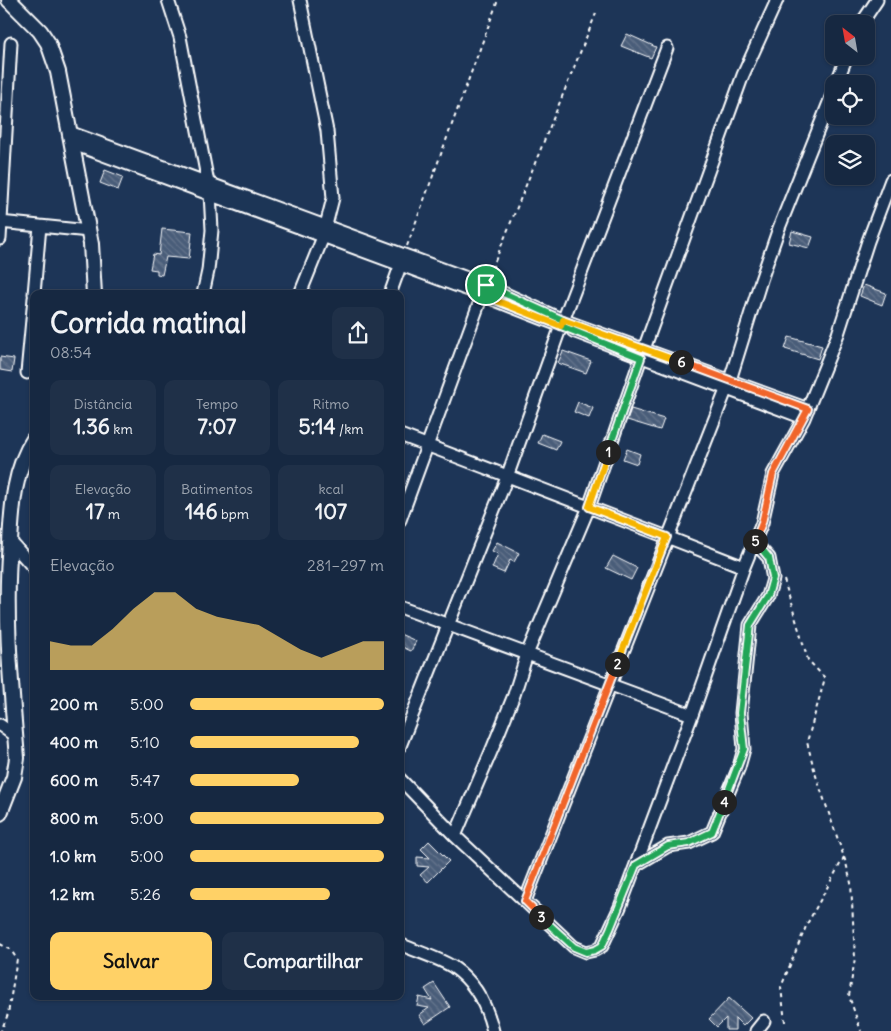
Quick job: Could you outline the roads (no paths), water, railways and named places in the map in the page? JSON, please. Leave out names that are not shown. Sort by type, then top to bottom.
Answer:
[{"type":"main road","points":[[9,0],[48,43],[58,72],[89,230],[93,260],[94,290]]},
{"type":"main road","points":[[0,813],[7,798],[16,768],[7,637],[6,587],[13,504],[19,472],[24,456],[30,446]]},
{"type":"street","points":[[168,0],[180,37],[208,188],[212,230],[209,264],[204,290]]},
{"type":"street","points":[[300,0],[323,107],[331,160],[333,198],[324,232],[302,290]]},
{"type":"street","points":[[455,836],[514,695],[527,654],[589,507],[744,75],[777,0]]},
{"type":"street","points":[[867,15],[877,0]]},
{"type":"street","points":[[0,239],[11,43]]},
{"type":"street","points":[[404,736],[507,477],[562,323],[667,48]]},
{"type":"street","points":[[525,901],[728,385],[778,228],[825,112]]},
{"type":"street","points":[[70,137],[484,290],[562,323],[806,413]]},
{"type":"street","points":[[404,783],[455,836],[574,947],[586,952],[602,946],[636,865],[762,523],[773,474],[806,413],[838,334],[868,242],[891,180]]},
{"type":"street","points":[[1,222],[89,230]]},
{"type":"street","points":[[34,290],[40,226]]},
{"type":"street","points":[[391,290],[402,260]]},
{"type":"street","points":[[404,510],[484,290]]},
{"type":"street","points":[[27,373],[30,341]]},
{"type":"street","points":[[404,437],[744,568]]},
{"type":"street","points":[[10,541],[30,564]]},
{"type":"street","points":[[636,865],[668,846],[689,843],[712,832],[739,767],[744,749],[740,713],[750,625],[768,596],[773,578],[769,558],[754,542]]},
{"type":"street","points":[[404,608],[692,715]]},
{"type":"street","points":[[0,725],[15,736]]},
{"type":"street","points":[[404,946],[451,966],[463,975],[482,1000],[488,1012],[493,1031]]},
{"type":"street","points":[[756,1031],[764,1021]]}]
